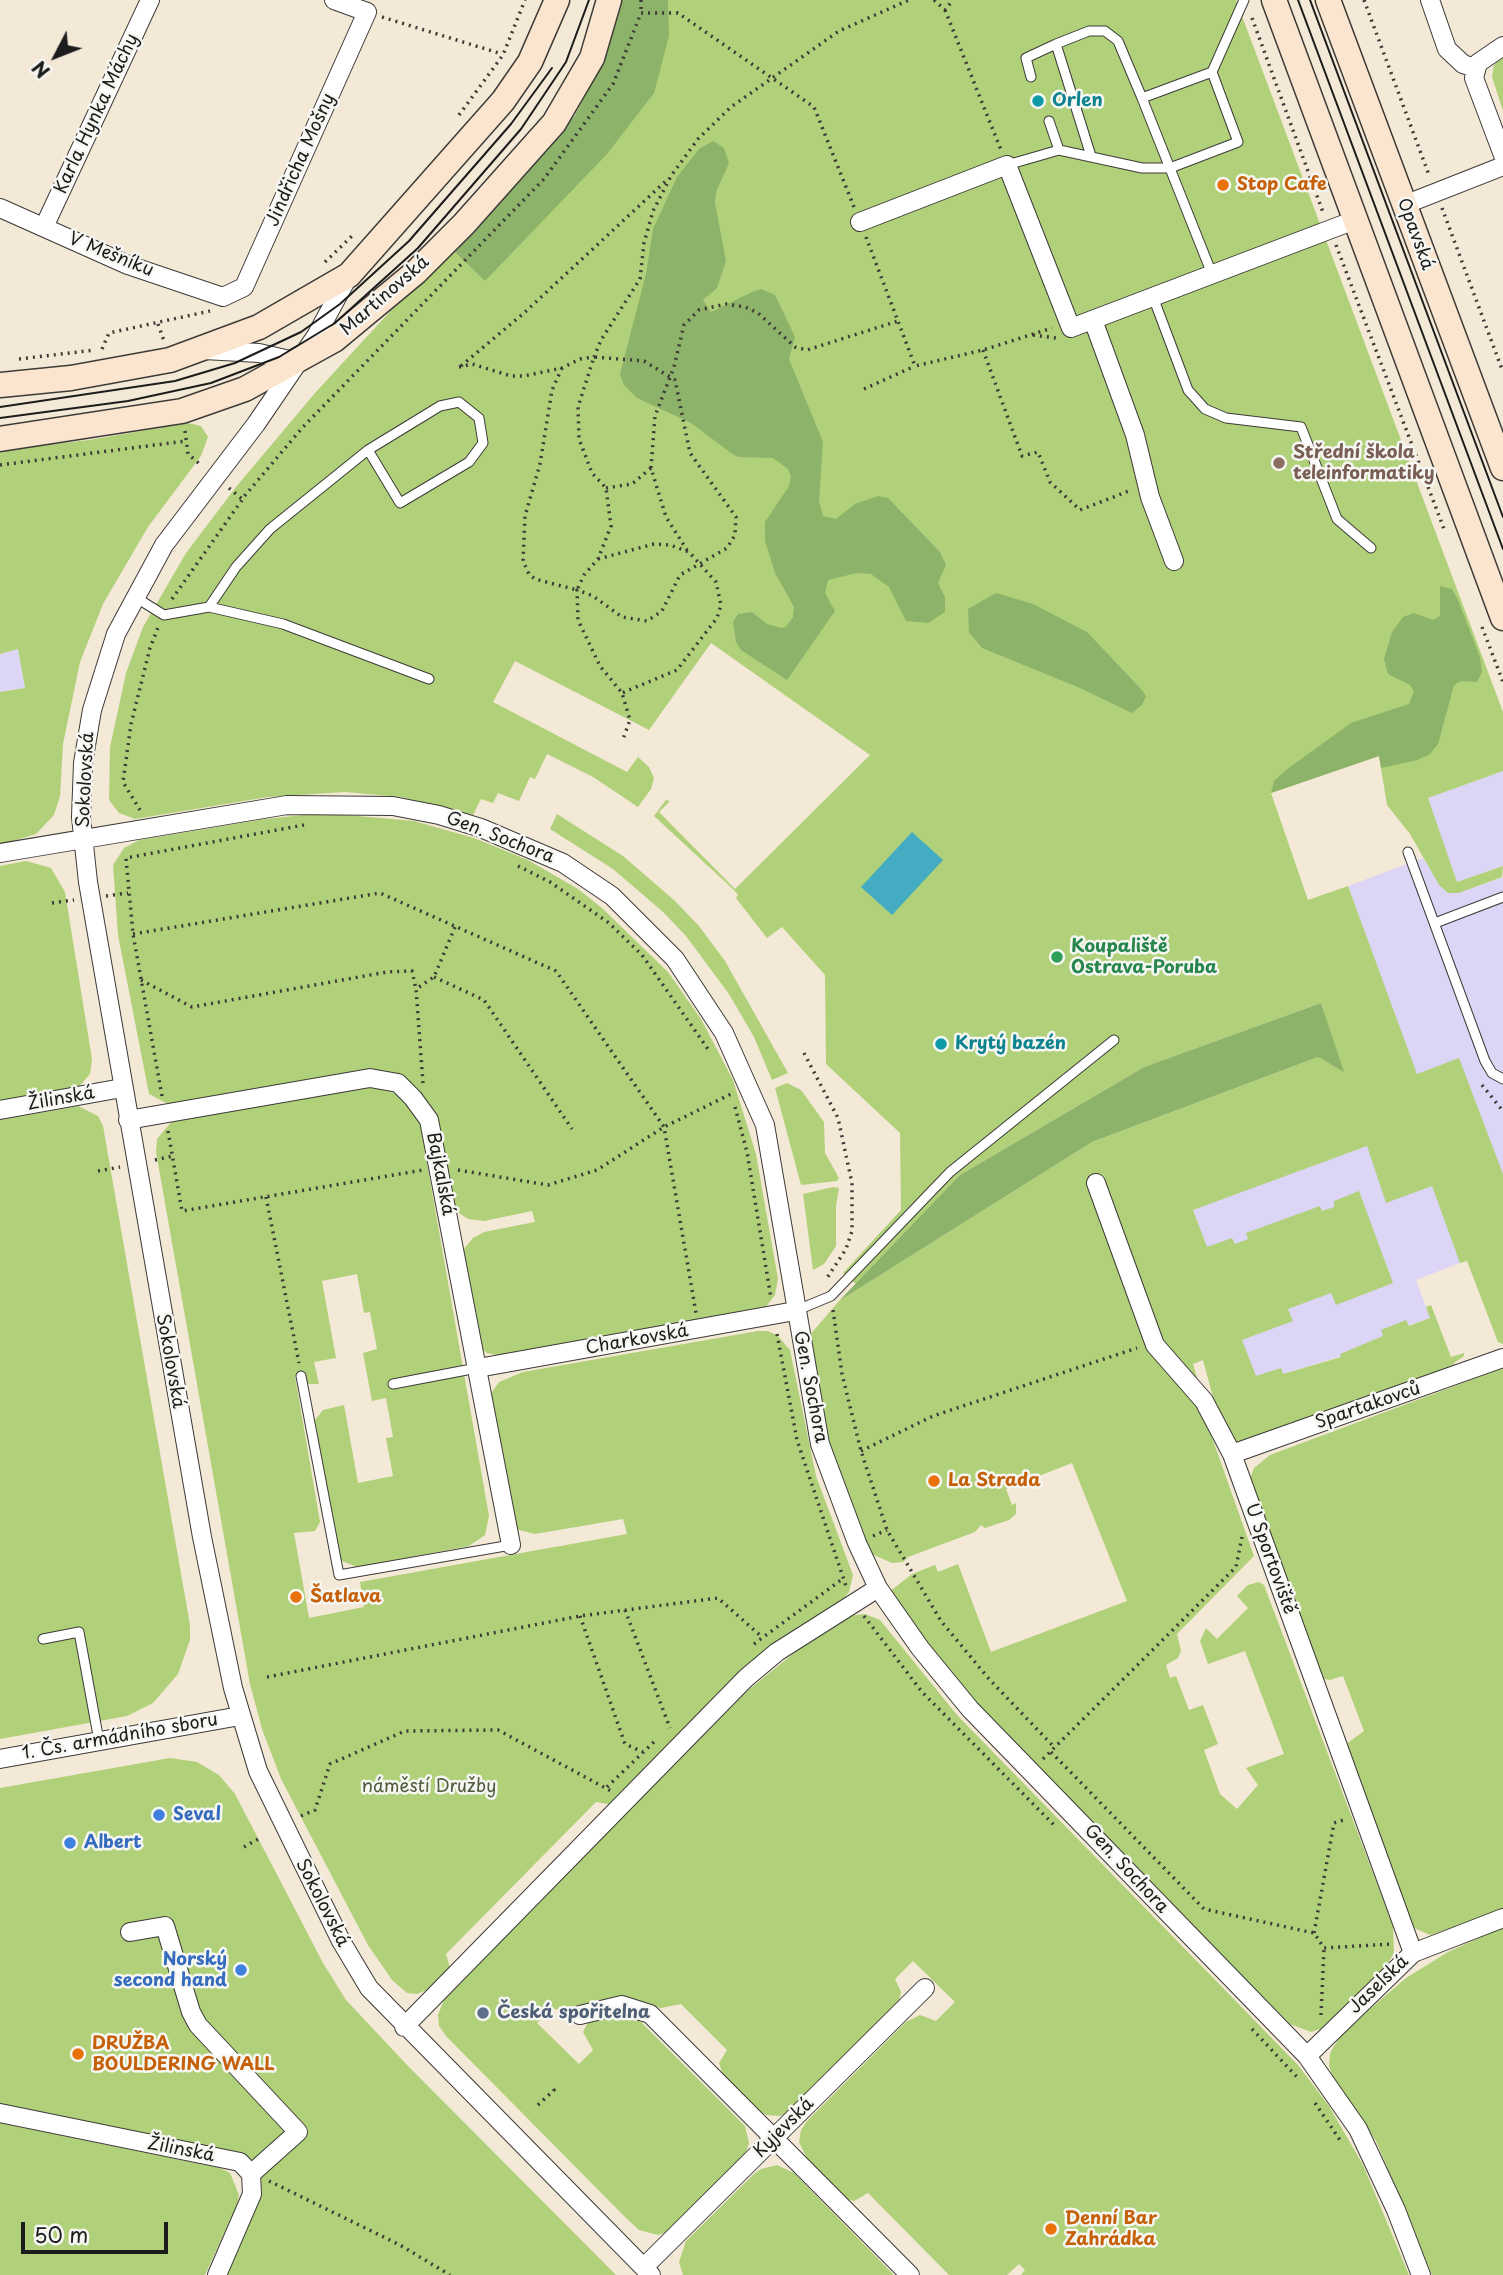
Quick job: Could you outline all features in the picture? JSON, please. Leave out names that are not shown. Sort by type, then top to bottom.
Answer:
[{"type":"street","name":"Karla Hynka Máchy","points":[[44,227],[150,0]]},
{"type":"street","points":[[334,0],[367,12]]},
{"type":"street","points":[[197,350],[258,327],[349,275],[503,101],[530,62],[557,0]]},
{"type":"street","name":"Martinovská","points":[[0,439],[182,411],[245,389],[298,362],[369,315],[464,224],[554,123],[592,58],[609,0]]},
{"type":"street","points":[[1274,0],[1503,618]]},
{"type":"street","name":"Opavská","points":[[1328,0],[1503,468]]},
{"type":"street","points":[[1430,0],[1447,49],[1463,64],[1475,68]]},
{"type":"street","name":"Jindřicha Mošny","points":[[223,296],[244,287],[367,12]]},
{"type":"street","points":[[1475,68],[1498,48]]},
{"type":"street","points":[[1475,68],[1476,87],[1503,155]]},
{"type":"street","points":[[860,222],[1007,165],[1067,331],[1355,220]]},
{"type":"street","points":[[1404,205],[1503,166]]},
{"type":"street","name":"V Mešníku","points":[[0,208],[128,265],[223,296]]},
{"type":"street","name":"Sokolovská","points":[[349,275],[298,362],[256,424],[164,545],[134,596],[107,659],[89,724],[81,794],[83,838],[122,1088],[201,1537],[240,1716],[264,1785],[341,1941],[369,1988],[404,2027],[648,2271]]},
{"type":"street","points":[[1093,320],[1135,435],[1150,497],[1174,561]]},
{"type":"street","points":[[0,386],[71,378],[166,349],[259,353],[298,362]]},
{"type":"street","name":"Gen. Sochora","points":[[0,853],[287,805],[340,803],[393,806],[439,815],[514,840],[564,863],[612,896],[675,959],[724,1033],[765,1125],[820,1444],[857,1543],[878,1588],[920,1648],[970,1709],[1307,2056],[1358,2129],[1396,2210],[1421,2275]]},
{"type":"street","name":"Bajkalská","points":[[128,1119],[370,1078],[398,1083],[413,1098],[429,1120],[511,1545]]},
{"type":"street","name":"Žilinská","points":[[0,1110],[122,1088]]},
{"type":"street","name":"U Sportoviště","points":[[1096,1183],[1154,1342],[1204,1401],[1232,1454],[1413,1953]]},
{"type":"street","name":"Charkovská","points":[[478,1368],[795,1311]]},
{"type":"street","name":"Spartakovců","points":[[1232,1454],[1503,1358]]},
{"type":"street","points":[[404,2027],[746,1678],[777,1652],[878,1588]]},
{"type":"street","name":"1. Čs. armádního sboru","points":[[0,1759],[240,1716]]},
{"type":"street","name":"Jaselská","points":[[1307,2056],[1413,1953],[1503,1918]]},
{"type":"street","points":[[130,1932],[165,1926],[191,2012],[198,2025],[298,2132],[251,2174],[252,2194],[217,2275]]},
{"type":"street","name":"Kyjevská","points":[[648,2271],[774,2138],[925,1988]]},
{"type":"street","points":[[580,2015],[621,2005],[650,2014],[910,2275]]},
{"type":"street","name":"Žilinská","points":[[0,2113],[240,2162],[251,2174]]},
{"type":"lane","points":[[1007,165],[1059,150],[1142,168],[1170,168],[1238,142],[1212,72],[1244,0]]},
{"type":"lane","points":[[1031,77],[1026,58],[1056,44],[1089,31],[1105,30],[1118,41],[1212,274]]},
{"type":"lane","points":[[1056,44],[1091,156]]},
{"type":"lane","points":[[1142,98],[1212,72]]},
{"type":"lane","points":[[1049,121],[1059,150]]},
{"type":"lane","points":[[1153,297],[1188,390],[1205,409],[1226,418],[1301,427],[1337,519],[1371,548]]},
{"type":"lane","points":[[209,607],[236,567],[270,529],[368,450],[440,406],[459,402],[479,418],[483,443],[470,462],[400,503],[368,450]]},
{"type":"lane","points":[[134,596],[164,615],[209,607],[283,624],[429,679]]},
{"type":"lane","points":[[1408,852],[1485,1061],[1492,1073],[1503,1079]]},
{"type":"lane","points":[[1435,923],[1503,897]]},
{"type":"lane","points":[[795,1311],[831,1296],[950,1172],[1114,1040]]},
{"type":"lane","points":[[393,1384],[478,1368]]},
{"type":"lane","points":[[301,1376],[339,1575],[511,1545]]},
{"type":"lane","points":[[43,1639],[79,1632],[99,1741]]},
{"type":"path","points":[[452,124],[503,55],[525,0]]},
{"type":"path","points":[[147,854],[139,805],[123,782],[131,724],[150,648],[174,594],[242,499],[303,427],[544,179],[612,84],[641,13],[641,0]]},
{"type":"path","points":[[623,739],[630,720],[622,693],[600,666],[578,620],[577,590],[584,575],[598,559],[611,526],[606,488],[592,473],[579,439],[579,407],[594,357],[601,340],[640,279],[643,243],[653,211],[671,176],[698,139],[731,107],[839,31],[909,0]]},
{"type":"path","points":[[934,0],[944,10],[1007,165]]},
{"type":"path","points":[[944,10],[953,0]]},
{"type":"path","points":[[367,12],[530,62]]},
{"type":"path","points":[[1250,12],[1329,229],[1448,540]]},
{"type":"path","points":[[641,13],[678,13],[814,107],[915,366]]},
{"type":"path","points":[[562,368],[552,390],[540,464],[525,516],[523,561],[535,579],[593,596],[622,617],[647,621],[662,611],[680,575],[727,548],[735,535],[736,517],[690,453],[675,380],[656,366],[633,358],[580,359],[562,368],[511,376],[472,364],[459,367],[524,313],[671,176]]},
{"type":"path","points":[[316,268],[334,255],[353,234]]},
{"type":"path","points":[[102,349],[109,334],[209,312],[223,296]]},
{"type":"path","points":[[689,552],[666,517],[651,468],[652,428],[684,325],[694,314],[706,307],[726,304],[751,310],[795,347],[807,350],[899,321]]},
{"type":"path","points":[[158,324],[166,349]]},
{"type":"path","points":[[1032,335],[1067,331]]},
{"type":"path","points":[[864,389],[915,366],[1032,335],[1067,331]]},
{"type":"path","points":[[166,349],[174,335]]},
{"type":"path","points":[[150,340],[166,349]]},
{"type":"path","points":[[13,360],[114,347]]},
{"type":"path","points":[[983,350],[1022,456],[1038,452],[1050,482],[1080,510],[1130,493],[1127,481]]},
{"type":"path","points":[[182,411],[188,454],[242,499]]},
{"type":"path","points":[[0,465],[186,441]]},
{"type":"path","points":[[606,488],[632,484],[651,468]]},
{"type":"path","points":[[598,559],[654,544],[670,545],[689,552],[702,562],[716,582],[721,605],[717,618],[677,670],[622,693]]},
{"type":"path","points":[[1478,617],[1503,682]]},
{"type":"path","points":[[312,824],[126,858],[133,934],[182,1211],[439,1167],[548,1185],[597,1170],[664,1127],[732,1093]]},
{"type":"path","points":[[510,862],[550,882],[609,923],[634,947],[676,1000],[715,1060]]},
{"type":"path","points":[[133,934],[380,893],[556,971],[664,1127],[699,1328]]},
{"type":"path","points":[[416,989],[434,976],[455,927]]},
{"type":"path","points":[[141,981],[192,1007],[387,972],[412,971],[416,989],[423,1087],[413,1098]]},
{"type":"path","points":[[434,976],[484,1000],[572,1129]]},
{"type":"path","points":[[804,1053],[816,1082],[838,1118],[852,1183],[852,1231],[842,1257],[828,1273],[842,1374],[861,1451],[887,1530],[941,1621],[989,1679],[1054,1747]]},
{"type":"path","points":[[726,1082],[732,1093],[747,1152],[774,1315]]},
{"type":"path","points":[[266,1197],[301,1376]]},
{"type":"path","points":[[861,1451],[933,1416],[1154,1342]]},
{"type":"path","points":[[1254,1515],[1244,1525],[1236,1567],[1051,1752],[1204,1909],[1314,1933]]},
{"type":"path","points":[[267,1676],[580,1616],[718,1598],[762,1637]]},
{"type":"path","points":[[625,1610],[670,1728]]},
{"type":"path","points":[[580,1616],[625,1745],[643,1752]]},
{"type":"path","points":[[854,1625],[866,1618],[922,1692],[1063,1835]]},
{"type":"path","points":[[301,1816],[315,1810],[330,1764],[405,1731],[498,1730],[607,1787]]},
{"type":"path","points":[[1327,2036],[1320,2028],[1324,1948],[1314,1933],[1334,1823],[1362,1814]]},
{"type":"path","points":[[244,1847],[260,1838]]},
{"type":"path","points":[[1324,1948],[1394,1944],[1413,1953]]},
{"type":"path","points":[[1244,2020],[1305,2088]]},
{"type":"path","points":[[538,2105],[554,2090],[552,2088]]},
{"type":"path","points":[[1312,2099],[1343,2145]]},
{"type":"path","points":[[251,2174],[368,2228],[450,2275]]},
{"type":"shaded area","points":[[18,649],[25,688],[0,692],[0,654]]},
{"type":"shaded area","points":[[1503,771],[1503,866],[1457,882],[1427,798]]},
{"type":"shaded area","points":[[1423,858],[1443,889],[1459,893],[1503,877],[1503,1246],[1416,1280],[1430,1318],[1408,1326],[1406,1321],[1382,1330],[1383,1336],[1341,1356],[1283,1374],[1281,1368],[1256,1377],[1203,1360],[1193,1364],[1109,1165],[1416,1074],[1348,886]]},
{"type":"green space","points":[[621,0],[1236,0],[1503,712],[1503,771],[1428,798],[1457,882],[1503,866],[1502,877],[1459,893],[1448,893],[1439,885],[1410,834],[1387,805],[1379,756],[1271,793],[1308,900],[1348,886],[1417,1074],[1459,1058],[1503,1174],[1503,1344],[1498,1342],[1467,1261],[1460,1263],[1432,1186],[1386,1203],[1367,1146],[1193,1210],[1207,1247],[1232,1238],[1235,1244],[1248,1239],[1246,1233],[1320,1206],[1322,1211],[1334,1207],[1334,1201],[1359,1191],[1393,1283],[1336,1305],[1331,1293],[1288,1309],[1293,1321],[1242,1340],[1256,1376],[1281,1368],[1283,1374],[1341,1357],[1340,1354],[1383,1336],[1381,1330],[1406,1320],[1409,1326],[1430,1318],[1426,1307],[1431,1305],[1451,1357],[1464,1353],[1464,1356],[1454,1363],[1456,1369],[1240,1443],[1232,1439],[1219,1420],[1203,1360],[1193,1364],[1211,1425],[1209,1429],[1254,1556],[1177,1634],[1181,1651],[1178,1658],[1166,1665],[1170,1678],[1176,1676],[1189,1710],[1203,1705],[1218,1744],[1204,1750],[1220,1794],[1237,1809],[1258,1785],[1246,1768],[1284,1754],[1245,1651],[1208,1664],[1200,1641],[1206,1628],[1217,1639],[1248,1608],[1237,1596],[1248,1585],[1259,1582],[1264,1585],[1393,1926],[1394,1953],[1384,1969],[1323,2028],[1311,2032],[1290,2024],[974,1705],[946,1673],[889,1592],[912,1574],[935,1565],[938,1572],[958,1564],[991,1652],[1127,1601],[1072,1463],[1006,1489],[1012,1505],[1016,1503],[1016,1514],[1009,1520],[985,1528],[981,1525],[975,1532],[908,1557],[903,1562],[892,1563],[867,1552],[833,1460],[809,1336],[839,1301],[1092,1142],[1318,1057],[1343,1071],[1321,1003],[1144,1067],[960,1175],[857,1285],[843,1273],[901,1210],[900,1133],[826,1064],[825,975],[782,927],[767,938],[736,898],[738,895],[734,890],[654,816],[666,800],[670,801],[659,812],[735,889],[870,755],[711,643],[649,730],[515,661],[493,702],[627,772],[638,757],[649,767],[654,778],[651,789],[638,807],[593,777],[547,754],[535,779],[530,777],[519,801],[498,793],[493,803],[481,799],[473,815],[401,797],[345,792],[268,797],[135,819],[119,813],[109,800],[110,747],[126,673],[143,627],[186,553],[236,487],[315,393],[408,292],[453,250],[549,149],[575,115],[604,61]]},
{"type":"green space","points":[[621,0],[668,0],[669,36],[654,93],[607,154],[485,281],[453,250],[549,149],[575,115],[604,61]]},
{"type":"green space","points":[[1503,53],[1503,111],[1492,77],[1494,65]]},
{"type":"green space","points":[[713,141],[724,148],[729,163],[716,192],[715,203],[726,261],[717,288],[703,300],[711,312],[761,289],[775,295],[795,337],[789,359],[823,442],[819,501],[823,516],[836,519],[855,504],[878,496],[888,498],[940,552],[946,565],[938,583],[945,597],[945,612],[928,623],[906,621],[889,587],[871,574],[857,573],[828,580],[825,593],[835,611],[787,680],[741,650],[736,642],[733,622],[738,614],[752,612],[767,624],[781,628],[786,627],[793,617],[794,607],[775,573],[765,541],[765,522],[789,486],[791,477],[788,469],[773,458],[738,457],[691,423],[637,398],[624,385],[620,374],[646,274],[653,229],[677,177],[699,149]]},
{"type":"green space","points":[[188,423],[201,426],[208,437],[201,456],[148,527],[103,604],[80,662],[63,744],[60,796],[54,815],[36,834],[0,845],[0,692],[25,688],[18,649],[0,654],[0,450],[89,440]]},
{"type":"green space","points":[[1440,586],[1452,589],[1458,600],[1480,657],[1482,672],[1477,682],[1461,681],[1454,685],[1438,744],[1429,755],[1417,760],[1381,768],[1379,756],[1271,793],[1274,781],[1286,770],[1351,723],[1409,704],[1414,691],[1410,685],[1388,674],[1384,659],[1392,632],[1403,617],[1414,613],[1433,620],[1440,616]]},
{"type":"green space","points":[[996,593],[1033,604],[1087,632],[1141,689],[1146,696],[1142,705],[1132,713],[1080,688],[982,648],[969,632],[968,609]]},
{"type":"green space","points":[[323,813],[414,821],[474,838],[528,860],[578,889],[602,908],[668,972],[701,1019],[733,1080],[756,1154],[778,1279],[775,1295],[765,1308],[506,1357],[487,1353],[478,1346],[461,1265],[463,1250],[473,1238],[484,1232],[535,1222],[532,1211],[484,1221],[468,1219],[456,1211],[449,1197],[435,1114],[420,1092],[397,1076],[168,1104],[149,1094],[118,935],[113,865],[124,848],[139,840],[265,819]]},
{"type":"green space","points":[[557,814],[623,856],[674,900],[699,926],[725,961],[788,1073],[772,1080],[754,1037],[729,994],[686,936],[663,912],[613,869],[550,829]]},
{"type":"green space","points":[[26,861],[51,868],[65,892],[92,1059],[90,1074],[76,1090],[0,1104],[0,866]]},
{"type":"green space","points":[[1321,1003],[1344,1072],[1318,1057],[1092,1142],[839,1301],[960,1175],[1144,1067]]},
{"type":"green space","points":[[787,1083],[801,1090],[824,1122],[825,1153],[839,1178],[837,1181],[801,1185],[775,1088]]},
{"type":"green space","name":"náměstí Družby","points":[[366,1086],[380,1087],[400,1096],[415,1109],[420,1123],[489,1516],[485,1535],[469,1546],[357,1567],[342,1561],[337,1553],[315,1420],[323,1410],[344,1405],[358,1483],[393,1476],[386,1438],[393,1437],[386,1398],[372,1401],[363,1353],[377,1349],[370,1312],[364,1313],[357,1274],[322,1281],[336,1358],[314,1362],[319,1384],[307,1384],[303,1374],[295,1376],[320,1522],[315,1531],[294,1533],[309,1618],[364,1607],[360,1582],[627,1534],[623,1519],[535,1534],[515,1529],[489,1408],[492,1392],[499,1382],[523,1372],[758,1331],[768,1331],[778,1336],[790,1350],[816,1476],[853,1575],[849,1592],[841,1602],[613,1805],[596,1802],[446,1954],[451,1971],[434,1987],[417,1994],[407,1993],[392,1980],[368,1945],[281,1779],[262,1729],[250,1684],[156,1152],[157,1139],[172,1121]]},
{"type":"green space","points":[[78,1106],[98,1116],[103,1126],[190,1625],[190,1640],[178,1674],[153,1703],[127,1716],[0,1739],[0,1120]]},
{"type":"green space","points":[[839,1188],[836,1246],[824,1264],[813,1270],[803,1194]]},
{"type":"green space","points":[[1503,1368],[1503,1911],[1430,1935],[1412,1927],[1345,1745],[1364,1731],[1343,1676],[1330,1680],[1319,1678],[1250,1479],[1254,1468],[1270,1455]]},
{"type":"green space","points":[[865,1614],[880,1620],[957,1715],[1298,2065],[1329,2106],[1363,2165],[1409,2275],[1021,2275],[1025,2270],[1019,2264],[1007,2275],[949,2275],[868,2193],[854,2201],[843,2198],[809,2163],[799,2142],[801,2130],[807,2121],[906,2022],[920,2015],[936,2021],[955,2002],[913,1961],[895,1979],[901,1992],[899,2002],[788,2113],[780,2116],[766,2115],[755,2108],[723,2075],[719,2063],[727,2050],[681,2004],[661,2008],[640,2003],[567,2013],[552,2008],[537,2023],[579,2064],[593,2050],[583,2032],[588,2022],[614,2015],[638,2019],[745,2126],[749,2143],[744,2158],[668,2232],[658,2235],[639,2230],[625,2217],[446,2036],[439,2026],[438,2015],[445,1997],[746,1692],[810,1640],[848,1616]]},
{"type":"green space","points":[[170,1758],[197,1762],[219,1775],[235,1794],[323,1963],[346,2000],[616,2275],[226,2275],[262,2195],[260,2171],[0,2105],[0,1788]]},
{"type":"green space","points":[[1503,1927],[1503,2275],[1432,2275],[1376,2141],[1333,2077],[1329,2066],[1330,2053],[1342,2033],[1406,1978],[1448,1952]]},
{"type":"green space","points":[[0,2123],[220,2168],[230,2173],[239,2195],[237,2205],[205,2275],[0,2275]]},
{"type":"green space","points":[[777,2165],[794,2173],[894,2275],[683,2275],[679,2262],[686,2241],[754,2174],[761,2169]]},
{"type":"water","points":[[912,832],[943,860],[892,915],[861,887]]},
{"type":"tram line","points":[[0,418],[128,401],[211,383],[279,357],[335,323],[418,248],[521,129],[566,62],[589,0]]},
{"type":"tram line","points":[[1298,0],[1503,549]]},
{"type":"tram line","points":[[1310,0],[1503,517]]},
{"type":"tram line","points":[[0,407],[175,381],[235,363],[301,332],[340,304],[409,241],[511,124],[552,68]]},
{"type":"place","name":"Orlen","points":[[1038,101]]},
{"type":"place","name":"Stop Cafe","points":[[1223,185]]},
{"type":"place","name":"Střední škola teleinformatiky","points":[[1279,463]]},
{"type":"place","name":"Koupaliště Ostrava-Poruba","points":[[1057,957]]},
{"type":"place","name":"Krytý bazén","points":[[941,1044]]},
{"type":"place","name":"La Strada","points":[[934,1481]]},
{"type":"place","name":"Šatlava","points":[[296,1597]]},
{"type":"place","name":"Seval","points":[[159,1815]]},
{"type":"place","name":"Albert","points":[[70,1843]]},
{"type":"place","name":"Norský second hand","points":[[241,1970]]},
{"type":"place","name":"Česká spořitelna","points":[[483,2013]]},
{"type":"place","name":"DRUŽBA BOULDERING WALL","points":[[78,2054]]},
{"type":"place","name":"Denní Bar Zahrádka","points":[[1051,2229]]}]
